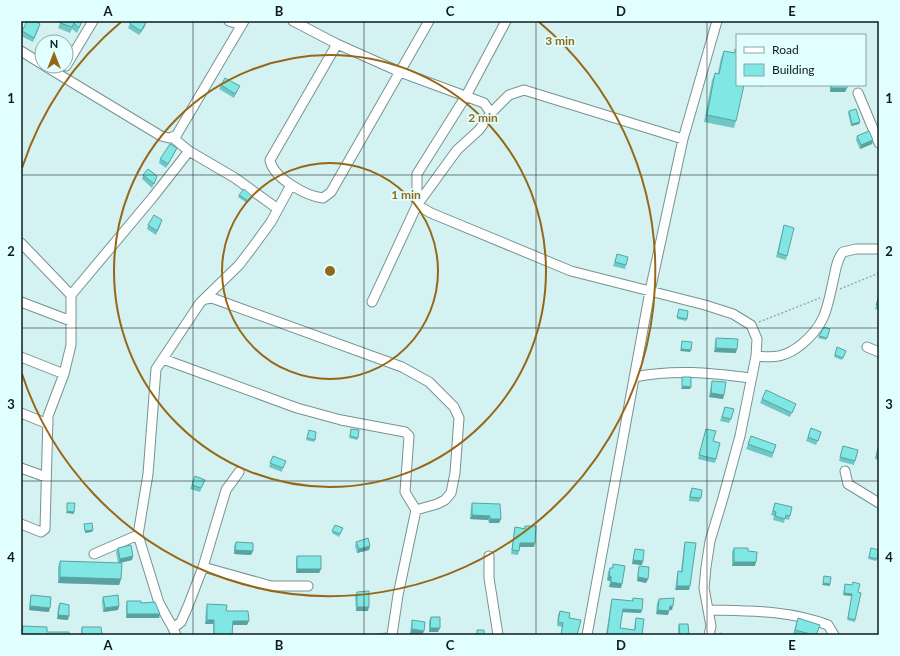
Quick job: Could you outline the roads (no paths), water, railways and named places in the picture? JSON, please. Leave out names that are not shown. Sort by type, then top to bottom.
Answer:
[{"type":"street","points":[[74,53],[93,21]]},
{"type":"street","points":[[60,75],[161,136],[176,136],[242,23],[229,21]]},
{"type":"street","points":[[293,21],[337,44],[400,72],[484,103],[491,113]]},
{"type":"street","points":[[337,44],[270,160],[271,164],[279,174],[291,185],[316,197],[323,198],[327,196],[429,21]]},
{"type":"street","points":[[417,205],[417,174],[466,96],[506,21]]},
{"type":"street","points":[[587,635],[650,291],[683,139],[717,21]]},
{"type":"street","points":[[21,51],[34,59]]},
{"type":"street","points":[[372,302],[417,205],[457,150],[479,130],[491,113],[509,95],[524,90],[683,139]]},
{"type":"street","points":[[858,92],[879,143]]},
{"type":"street","points":[[172,137],[189,151],[235,178],[278,209]]},
{"type":"street","points":[[21,524],[44,532],[48,416],[64,374],[72,345],[71,295],[153,197],[189,151]]},
{"type":"street","points":[[239,472],[226,490],[203,567],[188,606],[175,632],[158,603],[138,536],[148,474],[156,369],[200,303],[206,299],[239,265],[271,222],[291,185]]},
{"type":"street","points":[[417,205],[431,213],[571,272],[650,291],[733,314],[751,325],[757,339],[756,356],[750,378],[740,436],[710,541],[704,588],[711,626],[709,635]]},
{"type":"street","points":[[21,243],[71,295]]},
{"type":"street","points":[[756,356],[775,358],[783,355],[797,348],[815,333],[825,315],[837,261],[844,252],[856,249],[879,249]]},
{"type":"street","points":[[206,299],[212,298],[402,367],[429,382],[445,397],[454,407],[459,418],[455,473],[451,493],[445,500],[437,504],[416,510]]},
{"type":"street","points":[[21,302],[71,321]]},
{"type":"street","points":[[867,347],[879,352]]},
{"type":"street","points":[[21,358],[64,374]]},
{"type":"street","points":[[163,359],[297,408],[341,420],[405,432],[408,436],[405,492],[416,510],[398,595],[392,635]]},
{"type":"street","points":[[634,377],[661,372],[689,372],[750,378]]},
{"type":"street","points":[[21,413],[48,424]]},
{"type":"street","points":[[21,468],[46,477]]},
{"type":"street","points":[[845,471],[848,484],[879,503]]},
{"type":"street","points":[[94,554],[138,536]]},
{"type":"street","points":[[489,556],[489,578],[498,635]]},
{"type":"street","points":[[203,567],[271,586],[308,586]]},
{"type":"street","points":[[709,610],[785,612],[806,617],[828,625],[834,635]]}]
